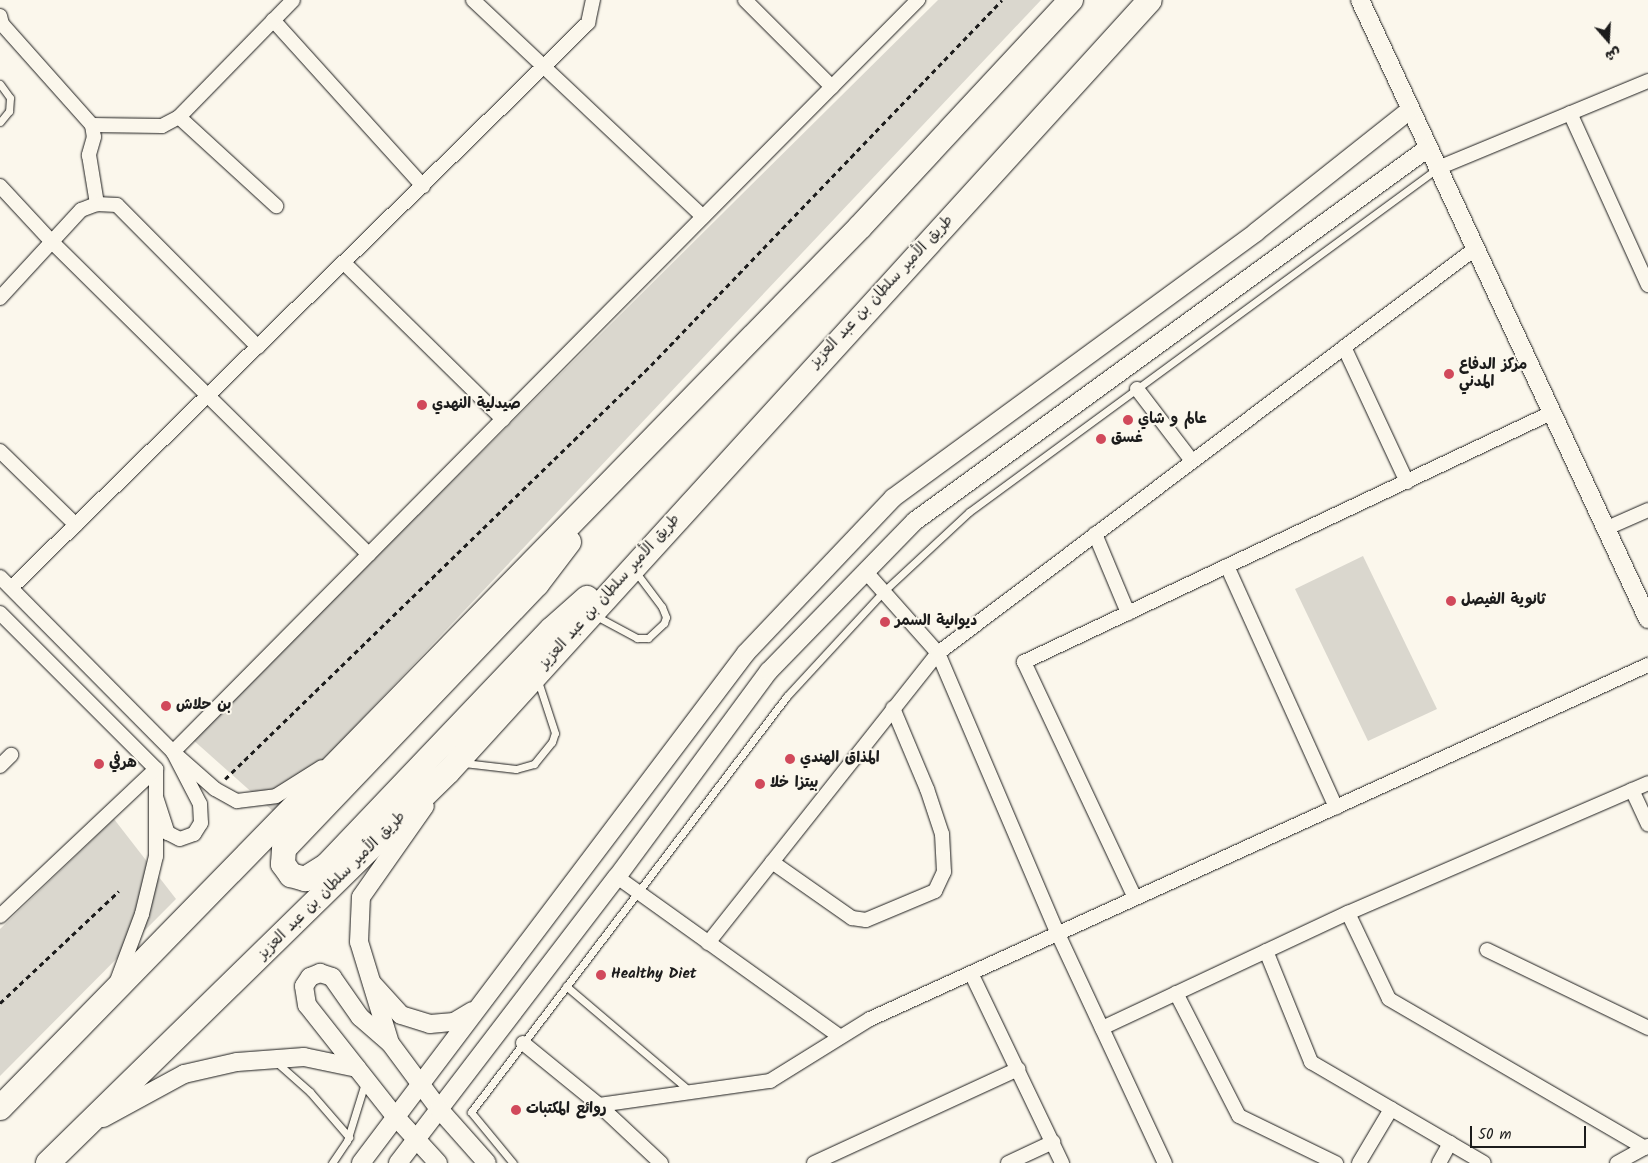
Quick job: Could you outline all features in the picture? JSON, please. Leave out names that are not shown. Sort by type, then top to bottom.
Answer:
[{"type":"highway","points":[[0,1108],[113,994],[344,753],[860,227],[1071,0]]},
{"type":"highway","name":"طريق الأمير سلطان بن عبد العزيز","points":[[48,1163],[452,767],[1150,0]]},
{"type":"highway","points":[[639,452],[537,584],[284,849],[283,864],[291,875],[305,879],[326,866],[552,629],[680,515]]},
{"type":"street","points":[[92,125],[162,126],[179,117],[293,0]]},
{"type":"street","points":[[473,0],[703,218]]},
{"type":"street","points":[[11,588],[210,396],[544,68],[588,23],[593,0]]},
{"type":"street","points":[[745,0],[832,87]]},
{"type":"street","points":[[173,752],[918,0]]},
{"type":"street","points":[[1360,0],[1648,619]]},
{"type":"street","points":[[273,20],[424,186]]},
{"type":"street","points":[[1,22],[92,125],[94,137],[89,155],[97,204]]},
{"type":"street","points":[[1438,168],[1648,81]]},
{"type":"street","points":[[361,1163],[394,1115],[420,1084],[746,653],[893,498],[1256,232],[1410,110]]},
{"type":"street","points":[[1570,113],[1648,285]]},
{"type":"street","points":[[179,117],[276,206]]},
{"type":"street","points":[[398,1163],[416,1137],[617,877],[769,671],[915,521],[1428,148]]},
{"type":"street","points":[[0,186],[52,242],[369,555]]},
{"type":"street","points":[[0,298],[81,210],[97,204],[117,204],[258,347]]},
{"type":"street","points":[[708,943],[938,653],[1476,248]]},
{"type":"street","points":[[344,263],[503,419]]},
{"type":"street","points":[[1344,347],[1407,482]]},
{"type":"street","points":[[1137,389],[1192,461]]},
{"type":"street","points":[[1135,898],[1024,662],[1553,412]]},
{"type":"street","points":[[0,451],[76,526]]},
{"type":"street","points":[[1607,528],[1648,510]]},
{"type":"street","points":[[1095,534],[1128,613]]},
{"type":"street","points":[[1227,566],[1336,807]]},
{"type":"street","points":[[866,572],[938,653],[1058,934],[1165,1163]]},
{"type":"street","points":[[0,578],[173,752],[215,789],[237,801],[276,796],[344,753]]},
{"type":"street","points":[[0,613],[156,769],[156,856],[142,914],[113,994]]},
{"type":"street","points":[[599,1105],[770,1081],[839,1036],[1135,898],[1648,665]]},
{"type":"street","points":[[772,862],[852,918],[866,920],[935,891],[944,872],[942,834],[927,789],[893,708]]},
{"type":"street","points":[[156,797],[168,833],[180,839],[194,834],[201,823],[200,804],[173,752]]},
{"type":"street","points":[[0,766],[11,755]]},
{"type":"street","points":[[390,1043],[369,980],[359,942],[361,897],[452,767]]},
{"type":"street","points":[[0,916],[156,769]]},
{"type":"street","points":[[1102,1028],[1348,913],[1648,782]]},
{"type":"street","points":[[1632,790],[1648,824]]},
{"type":"street","points":[[617,877],[839,1036]]},
{"type":"street","points":[[1348,913],[1389,999],[1647,1147]]},
{"type":"street","points":[[1488,950],[1648,1028]]},
{"type":"street","points":[[1266,951],[1311,1062],[1484,1163]]},
{"type":"street","points":[[438,1163],[394,1115],[307,1005],[304,986],[310,977],[320,972],[332,977],[360,1017],[390,1043],[439,1109],[488,1163]]},
{"type":"street","points":[[972,973],[1062,1163]]},
{"type":"street","points":[[369,980],[401,1015],[430,1024],[454,1022],[479,1006]]},
{"type":"street","points":[[1176,993],[1239,1116],[1336,1163]]},
{"type":"street","points":[[522,1043],[599,1105],[661,1163]]},
{"type":"street","points":[[82,1128],[184,1074],[237,1062],[304,1057],[362,1073]]},
{"type":"street","points":[[814,1163],[1018,1069]]},
{"type":"street","points":[[1359,1163],[1391,1109]]},
{"type":"street","points":[[1008,1163],[1053,1142]]},
{"type":"street","points":[[1439,1163],[1450,1143]]},
{"type":"street","points":[[1617,1163],[1647,1147]]},
{"type":"lane","points":[[0,84],[10,98],[9,111],[0,122]]},
{"type":"lane","points":[[513,1163],[471,1112],[787,696],[884,591],[969,512],[1438,168]]},
{"type":"lane","points":[[591,614],[637,638],[648,638],[664,623],[666,617],[662,608],[632,568]]},
{"type":"lane","points":[[452,767],[516,769],[534,764],[552,742],[555,733],[535,675]]},
{"type":"lane","points":[[566,986],[691,1092]]},
{"type":"lane","points":[[273,1059],[310,1092],[349,1137]]},
{"type":"lane","points":[[332,1163],[349,1137],[362,1073]]},
{"type":"path","points":[[215,789],[650,365],[1002,0]]},
{"type":"path","points":[[0,1003],[120,891]]},
{"type":"shaded area","points":[[938,0],[1041,0],[274,812],[192,739]]},
{"type":"shaded area","points":[[1363,556],[1437,709],[1368,741],[1295,589]]},
{"type":"shaded area","points":[[114,819],[176,899],[0,1076],[0,929]]},
{"type":"place","name":"مركز الدفاع المدني","points":[[1449,374]]},
{"type":"place","name":"صيدلية النهدي","points":[[422,405]]},
{"type":"place","name":"عالم و شاي","points":[[1128,420]]},
{"type":"place","name":"غسق","points":[[1101,439]]},
{"type":"place","name":"ثانوية الفيصل","points":[[1451,601]]},
{"type":"place","name":"ديوانية السمر","points":[[885,622]]},
{"type":"place","name":"بن حلاش","points":[[166,706]]},
{"type":"place","name":"المذاق الهندي","points":[[790,759]]},
{"type":"place","name":"هرفي","points":[[99,764]]},
{"type":"place","name":"بيتزا خلا","points":[[760,784]]},
{"type":"place","name":"Healthy Diet","points":[[601,975]]},
{"type":"place","name":"روائع المكتبات","points":[[516,1110]]}]
